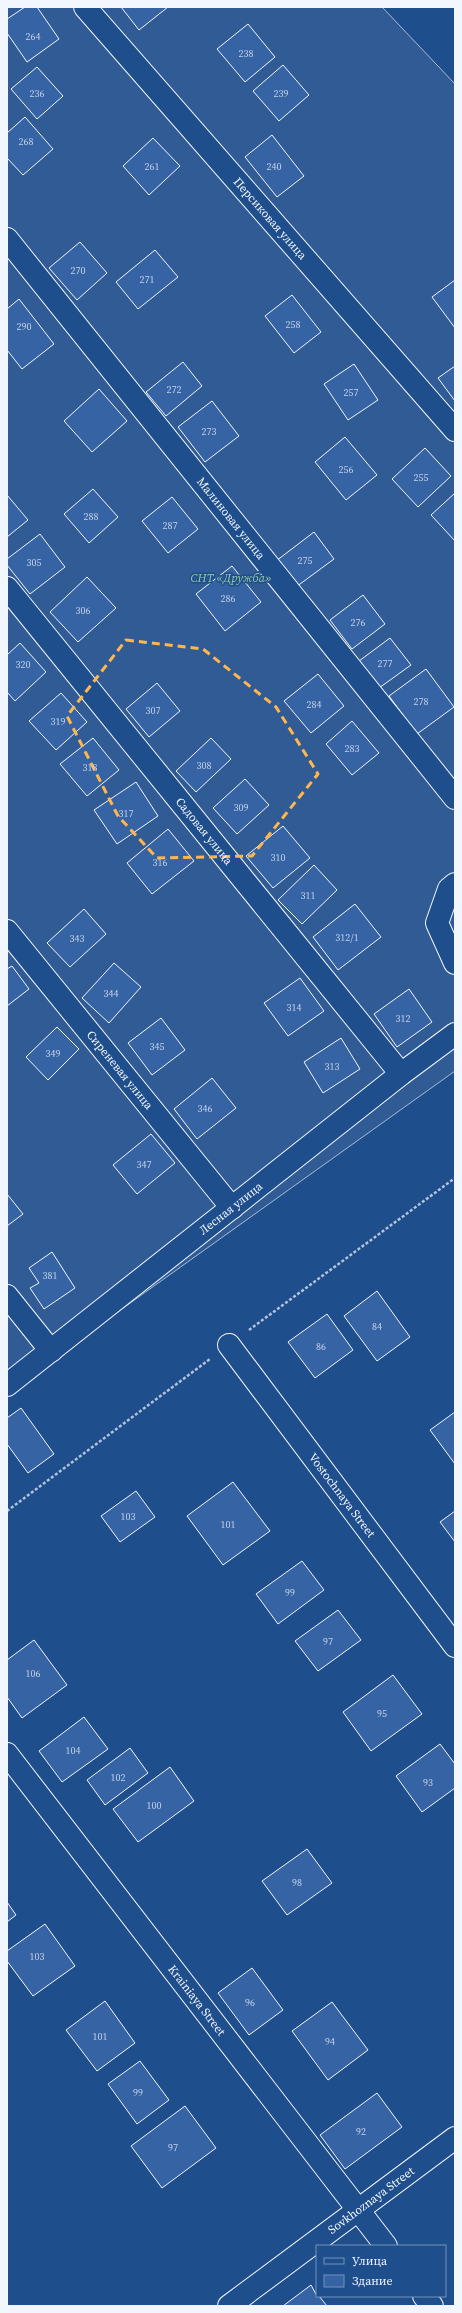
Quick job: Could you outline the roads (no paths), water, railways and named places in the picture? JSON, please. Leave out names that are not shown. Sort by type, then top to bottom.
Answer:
[{"type":"street","name":"Персиковая улица","points":[[86,7],[455,430]]},
{"type":"street","name":"Малиновая улица","points":[[7,239],[455,798]]},
{"type":"street","name":"Садовая улица","points":[[7,588],[401,1074]]},
{"type":"street","points":[[455,884],[450,889],[437,923],[455,963]]},
{"type":"street","name":"Сиреневая улица","points":[[7,931],[232,1208]]},
{"type":"street","name":"Лесная улица","points":[[7,1385],[401,1074],[455,1034]]},
{"type":"street","points":[[7,1296],[51,1351]]},
{"type":"street","name":"Vostochnaya Street","points":[[229,1345],[455,1646]]},
{"type":"street","name":"Krainiaya Street","points":[[7,1754],[385,2245]]},
{"type":"street","name":"Sovkhoznaya Street","points":[[229,2306],[359,2211],[455,2138]]},
{"type":"street","points":[[425,2297],[432,2306]]},
{"type":"park label","name":"СНТ «Дружба»","points":[[231,578]]}]
